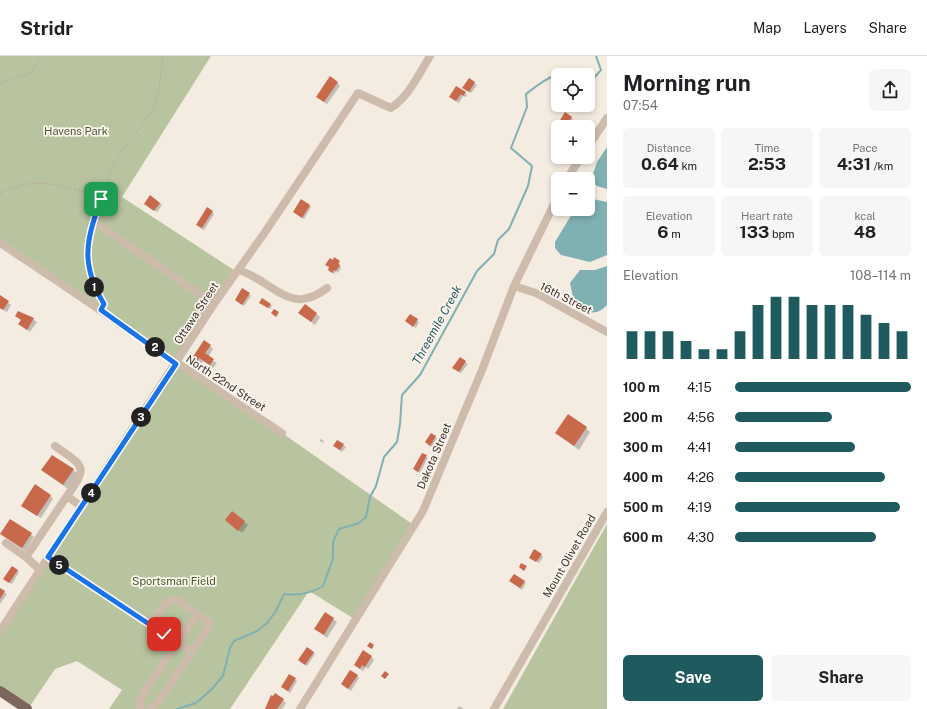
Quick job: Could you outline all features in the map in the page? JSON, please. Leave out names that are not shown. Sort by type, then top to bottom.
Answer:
[{"type":"main road","points":[[0,691],[27,709]]},
{"type":"street","name":"Ottawa Street","points":[[0,631],[214,304],[358,93],[391,108],[408,92],[430,56]]},
{"type":"street","points":[[595,136],[607,118]]},
{"type":"street","name":"Dakota Street","points":[[300,709],[423,511],[482,370],[514,286],[551,210]]},
{"type":"street","points":[[101,310],[104,304],[89,274],[87,255],[93,221],[214,304]]},
{"type":"street","name":"North 22nd Street","points":[[0,242],[101,310],[176,364],[282,433]]},
{"type":"street","points":[[238,270],[249,274],[281,294],[293,298],[314,298],[327,288]]},
{"type":"street","name":"16th Street","points":[[514,286],[536,293],[607,332]]},
{"type":"street","points":[[26,557],[81,476],[82,470],[79,464],[55,446]]},
{"type":"street","points":[[67,496],[82,507]]},
{"type":"street","name":"Mount Olivet Road","points":[[494,709],[607,512]]},
{"type":"street","points":[[6,543],[26,557],[40,570]]},
{"type":"street","points":[[48,557],[192,652]]},
{"type":"street","points":[[150,709],[159,701],[210,625],[210,622],[177,600],[172,599],[168,602],[151,625]]},
{"type":"street","points":[[140,709],[140,699],[197,614]]},
{"type":"path","points":[[0,84],[32,72],[41,56]]},
{"type":"path","points":[[93,221],[115,160],[154,108],[160,90],[163,56]]},
{"type":"path","points":[[0,193],[25,184],[44,183],[83,191],[101,199]]},
{"type":"green space","name":"Havens Park","points":[[0,56],[211,56],[122,197],[237,272],[176,364],[0,243]]},
{"type":"green space","name":"Sportsman Field","points":[[176,364],[282,433],[415,526],[356,620],[309,591],[230,709],[109,709],[122,690],[77,661],[55,669],[28,709],[0,691],[0,631]]},
{"type":"green space","points":[[607,524],[607,709],[503,709]]},
{"type":"water","points":[[607,147],[607,189],[595,184],[595,172],[594,172],[597,162]]},
{"type":"water","points":[[595,199],[607,202],[607,255],[590,262],[561,255],[555,248],[555,242],[571,216],[595,216]]},
{"type":"water","points":[[607,266],[607,305],[594,312],[583,309],[574,302],[570,283],[580,270],[595,270]]},
{"type":"building","points":[[330,76],[338,82],[324,102],[316,97]]},
{"type":"building","points":[[469,78],[475,82],[469,92],[462,88]]},
{"type":"building","points":[[456,86],[466,92],[463,96],[461,94],[456,101],[449,97]]},
{"type":"building","points":[[565,112],[572,117],[570,120],[560,120]]},
{"type":"building","points":[[150,195],[160,203],[154,211],[144,204]]},
{"type":"building","points":[[301,199],[310,205],[302,218],[293,212]]},
{"type":"building","points":[[207,207],[213,211],[202,228],[196,225]]},
{"type":"building","points":[[334,257],[340,261],[338,264],[340,265],[336,271],[334,270],[332,273],[328,270],[329,267],[325,265],[330,258],[333,260]]},
{"type":"building","points":[[242,288],[250,293],[242,305],[235,300]]},
{"type":"building","points":[[0,295],[9,301],[3,310],[0,308]]},
{"type":"building","points":[[262,298],[271,304],[268,308],[259,303]]},
{"type":"building","points":[[305,304],[317,313],[311,322],[298,313]]},
{"type":"building","points":[[274,309],[279,312],[276,317],[271,313]]},
{"type":"building","points":[[18,311],[34,318],[27,330],[18,324],[21,320],[15,316]]},
{"type":"building","points":[[410,314],[418,319],[413,327],[405,321]]},
{"type":"building","points":[[204,340],[211,345],[205,353],[214,359],[210,365],[199,358],[195,365],[190,361]]},
{"type":"building","points":[[460,357],[466,361],[459,372],[452,368]]},
{"type":"building","points":[[568,414],[587,427],[574,446],[555,433]]},
{"type":"building","points":[[431,433],[436,436],[430,446],[425,442]]},
{"type":"building","points":[[337,440],[344,444],[340,450],[333,446]]},
{"type":"building","points":[[422,453],[427,455],[418,472],[413,469]]},
{"type":"building","points":[[52,455],[74,469],[63,485],[41,470]]},
{"type":"building","points":[[35,484],[51,495],[37,516],[21,506]]},
{"type":"building","points":[[232,511],[245,521],[238,531],[225,520]]},
{"type":"building","points":[[10,519],[32,533],[22,548],[0,534]]},
{"type":"building","points":[[534,549],[542,554],[536,562],[529,558]]},
{"type":"building","points":[[521,563],[527,566],[524,571],[519,567]]},
{"type":"building","points":[[12,566],[18,570],[9,583],[3,579]]},
{"type":"building","points":[[514,574],[525,581],[520,588],[509,581]]},
{"type":"building","points":[[0,588],[5,591],[0,599]]},
{"type":"building","points":[[325,612],[334,618],[324,635],[314,629]]},
{"type":"building","points":[[370,642],[374,645],[372,649],[367,646]]},
{"type":"building","points":[[307,647],[314,652],[305,665],[298,660]]},
{"type":"building","points":[[363,650],[372,656],[365,667],[362,665],[360,669],[354,665]]},
{"type":"building","points":[[350,670],[358,675],[348,689],[341,684]]},
{"type":"building","points":[[385,671],[389,674],[385,679],[381,676]]},
{"type":"building","points":[[289,674],[296,678],[288,691],[281,687]]},
{"type":"building","points":[[275,693],[284,699],[277,709],[265,709],[271,695],[273,696]]},
{"type":"waterway","name":"Threemile Creek","points":[[595,77],[601,70],[596,56]]},
{"type":"waterway","name":"Threemile Creek","points":[[177,709],[196,703],[211,690],[223,676],[230,648],[234,641],[257,631],[267,623],[276,611],[284,594],[294,595],[304,593],[323,586],[333,559],[333,542],[339,529],[359,523],[366,517],[370,497],[376,486],[384,457],[397,442],[402,395],[420,375],[477,271],[494,254],[498,240],[509,229],[528,186],[532,166],[511,148],[527,107],[526,94],[551,77]]},
{"type":"route","points":[[101,199],[93,221],[87,255],[89,274],[94,287],[104,304],[101,310],[176,364],[48,557],[164,634]]}]
